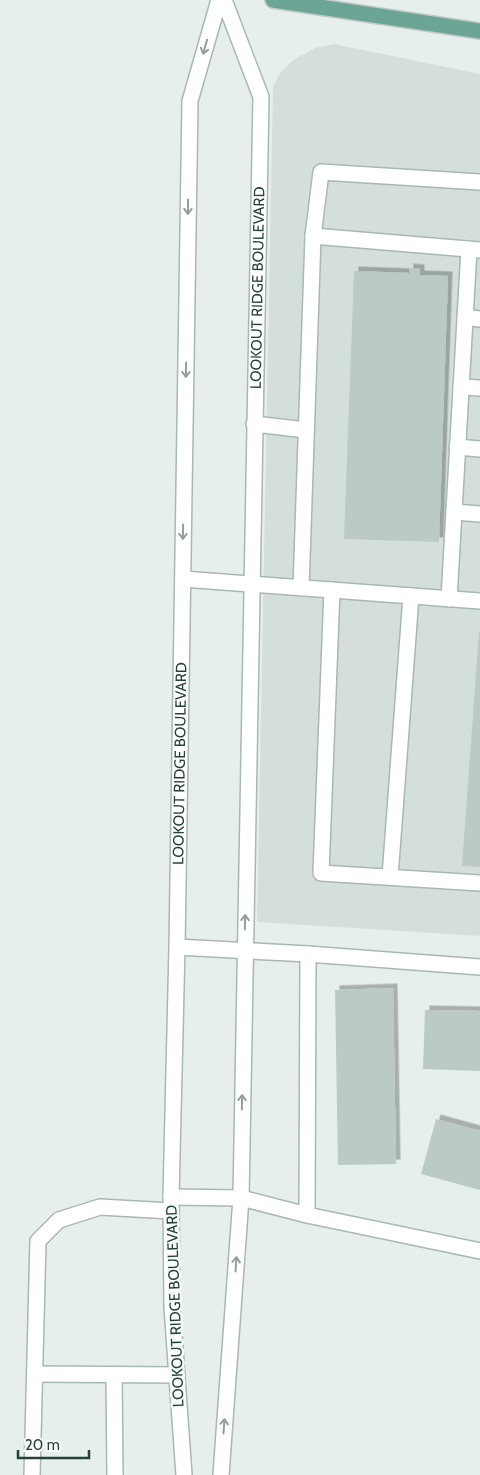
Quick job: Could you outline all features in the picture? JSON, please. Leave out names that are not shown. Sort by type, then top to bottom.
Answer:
[{"type":"main road","points":[[273,0],[480,31]]},
{"type":"street","name":"LOOKOUT RIDGE BOULEVARD","points":[[184,1475],[172,1307],[171,1204],[177,947],[190,101],[219,0]]},
{"type":"street","name":"LOOKOUT RIDGE BOULEVARD","points":[[221,1475],[240,1198],[261,97],[224,0]]},
{"type":"street","points":[[301,588],[312,236],[321,172],[480,182]]},
{"type":"street","points":[[312,236],[474,250],[472,318],[461,387],[449,599]]},
{"type":"street","points":[[461,387],[480,388]]},
{"type":"street","points":[[254,424],[306,430]]},
{"type":"street","points":[[458,447],[480,449]]},
{"type":"street","points":[[454,512],[480,514]]},
{"type":"street","points":[[183,579],[480,601]]},
{"type":"street","points":[[332,590],[321,873],[480,883]]},
{"type":"street","points":[[390,877],[411,596]]},
{"type":"street","points":[[177,947],[308,954],[480,967]]},
{"type":"street","points":[[307,1215],[308,954]]},
{"type":"street","name":"LOOKOUT RIDGE BOULEVARD","points":[[171,1204],[240,1198]]},
{"type":"street","points":[[240,1198],[307,1215],[480,1251]]},
{"type":"street","points":[[32,1475],[38,1241],[59,1220],[100,1207],[171,1204]]},
{"type":"street","points":[[35,1374],[177,1375]]},
{"type":"street","points":[[114,1375],[115,1475]]},
{"type":"shaded area","points":[[334,44],[480,74],[480,936],[257,922],[273,86],[281,72],[292,61],[315,48]]},
{"type":"building","points":[[409,268],[420,269],[420,275],[448,276],[439,542],[344,539],[354,271],[409,273]]},
{"type":"building","points":[[480,632],[480,867],[462,866]]},
{"type":"building","points":[[393,988],[396,1164],[338,1165],[335,990]]},
{"type":"building","points":[[425,1010],[480,1011],[480,1071],[423,1069]]},
{"type":"building","points":[[436,1119],[480,1131],[480,1190],[421,1174]]}]
